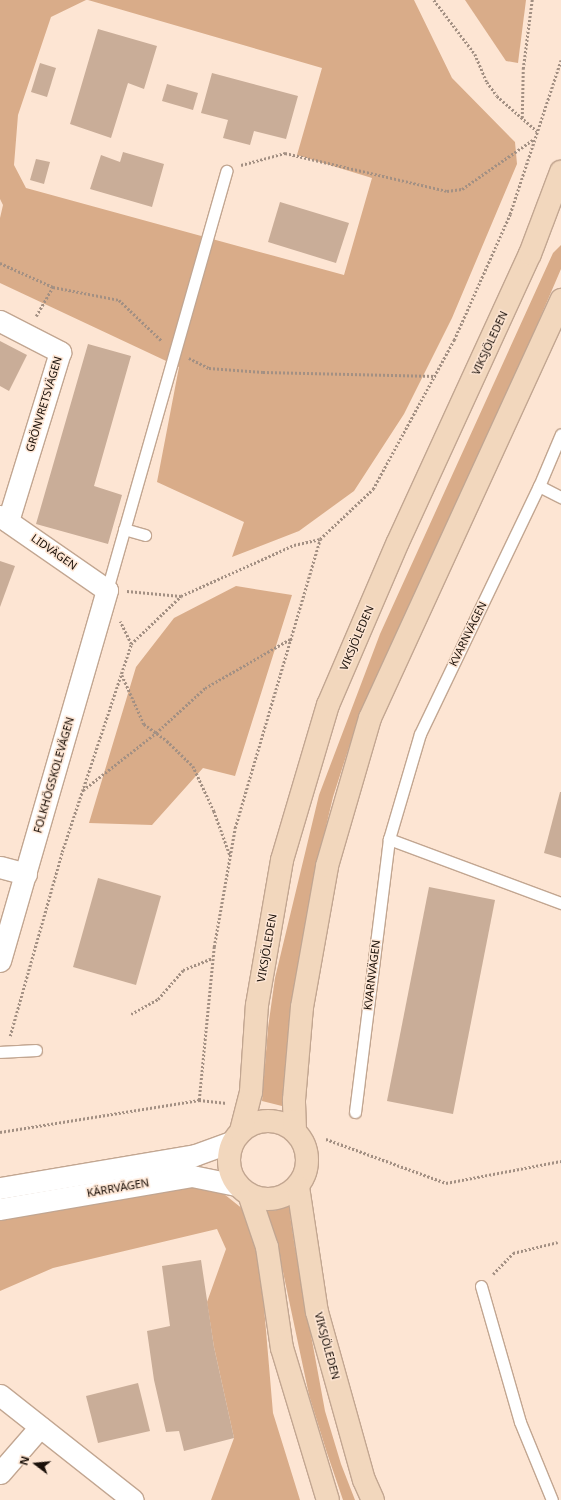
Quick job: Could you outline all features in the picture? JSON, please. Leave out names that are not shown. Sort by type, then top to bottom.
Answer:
[{"type":"main road","name":"VIKSJÖLEDEN","points":[[236,1137],[251,1092],[258,1005],[282,860],[328,705],[398,542],[530,254],[561,172]]},
{"type":"main road","points":[[530,254],[561,220]]},
{"type":"main road","points":[[243,1191],[269,1201],[283,1198],[298,1187],[307,1169],[307,1152],[295,1131],[294,1100],[302,1007],[327,866],[370,718],[561,300]]},
{"type":"main road","points":[[295,1131],[283,1124],[270,1121],[255,1123],[236,1137],[229,1168],[243,1191],[267,1247],[282,1348],[328,1500]]},
{"type":"main road","name":"VIKSJÖLEDEN","points":[[298,1187],[317,1312],[364,1480],[373,1500]]},
{"type":"street","name":"GRÖNVRETSVÄGEN","points":[[0,321],[60,352],[4,518]]},
{"type":"street","name":"LIDVÄGEN","points":[[4,518],[107,590]]},
{"type":"street","name":"FOLKHÖGSKOLEVÄGEN","points":[[0,961],[107,590]]},
{"type":"street","points":[[0,867],[26,874]]},
{"type":"street","name":"KÄRRVÄGEN","points":[[0,1188],[195,1155],[236,1137]]},
{"type":"street","name":"KÄRRVÄGEN","points":[[0,1209],[192,1176],[243,1191]]},
{"type":"street","points":[[0,1395],[133,1500]]},
{"type":"street","points":[[0,1473],[40,1427]]},
{"type":"lane","points":[[107,590],[226,172]]},
{"type":"lane","name":"KVARNVÄGEN","points":[[355,1112],[389,839],[420,734],[539,486],[561,434]]},
{"type":"lane","points":[[539,486],[561,497]]},
{"type":"lane","points":[[124,529],[145,535]]},
{"type":"lane","points":[[389,839],[561,903]]},
{"type":"lane","points":[[3,1052],[36,1050]]},
{"type":"lane","points":[[481,1286],[520,1422],[552,1500]]},
{"type":"path","points":[[434,0],[475,54],[487,82],[497,96],[537,131]]},
{"type":"path","points":[[522,118],[523,69],[532,0]]},
{"type":"path","points":[[3,1052],[62,852],[122,675],[130,644],[182,596],[294,545],[320,539],[373,489],[436,376],[510,214],[561,60]]},
{"type":"path","points":[[226,172],[253,160],[285,153],[447,191],[462,189],[534,139]]},
{"type":"path","points":[[0,263],[53,287],[119,300],[174,351],[209,368],[263,372],[436,376]]},
{"type":"path","points":[[25,334],[53,287]]},
{"type":"path","points":[[199,1100],[213,958],[235,828],[320,539]]},
{"type":"path","points":[[130,644],[107,590],[182,596]]},
{"type":"path","points":[[82,791],[156,733],[205,688],[292,638]]},
{"type":"path","points":[[122,675],[144,724],[193,766],[214,811],[230,856]]},
{"type":"path","points":[[131,1014],[158,999],[183,970],[213,958]]},
{"type":"path","points":[[0,1132],[199,1100],[231,1104]]},
{"type":"path","points":[[326,1139],[446,1183],[561,1161]]},
{"type":"path","points":[[481,1286],[513,1253],[558,1242]]},
{"type":"shaded area","points":[[0,0],[86,0],[51,17],[18,115],[14,165],[26,188],[344,275],[372,178],[297,155],[322,68],[88,0],[414,0],[452,78],[515,142],[517,164],[452,318],[404,414],[354,491],[299,531],[232,557],[244,522],[157,482],[179,367],[0,283],[0,218],[3,205],[0,199]]},
{"type":"shaded area","points":[[465,0],[526,0],[518,63],[506,61]]},
{"type":"shaded area","points":[[561,245],[561,269],[531,339],[359,716],[333,797],[315,873],[302,940],[286,1107],[262,1101],[268,1028],[275,978],[319,795],[380,634],[553,253]]},
{"type":"shaded area","points":[[236,586],[292,595],[235,776],[203,768],[152,825],[89,823],[136,667],[174,618]]},
{"type":"shaded area","points":[[185,1186],[210,1187],[224,1194],[244,1210],[258,1236],[273,1413],[300,1500],[211,1500],[234,1438],[214,1347],[207,1302],[226,1249],[217,1229],[53,1268],[0,1291],[0,1215]]},
{"type":"shaded area","points":[[292,1204],[290,1215],[295,1248],[325,1411],[341,1464],[355,1500],[343,1500],[326,1450],[309,1395],[275,1234],[265,1210],[274,1211]]},
{"type":"building","points":[[98,29],[157,46],[144,89],[128,83],[111,138],[70,124]]},
{"type":"building","points":[[40,63],[56,68],[47,97],[31,92]]},
{"type":"building","points":[[212,73],[298,96],[286,139],[254,131],[250,145],[223,138],[228,120],[201,113]]},
{"type":"building","points":[[167,84],[198,93],[193,110],[162,101]]},
{"type":"building","points":[[123,152],[164,164],[152,207],[90,189],[101,155],[120,162]]},
{"type":"building","points":[[36,159],[50,162],[44,184],[30,180]]},
{"type":"building","points":[[280,202],[349,223],[336,263],[268,242]]},
{"type":"building","points":[[0,341],[27,355],[9,391],[0,386]]},
{"type":"building","points":[[88,344],[131,356],[94,486],[122,495],[108,544],[36,524]]},
{"type":"building","points":[[0,561],[15,566],[0,607]]},
{"type":"building","points":[[561,792],[561,858],[544,853]]},
{"type":"building","points":[[98,878],[161,896],[136,985],[73,967]]},
{"type":"building","points":[[429,887],[495,900],[453,1114],[387,1101]]},
{"type":"building","points":[[201,1260],[214,1347],[234,1438],[184,1451],[179,1431],[166,1432],[154,1380],[147,1331],[170,1326],[162,1266]]},
{"type":"building","points":[[138,1383],[150,1431],[98,1443],[86,1396]]}]
